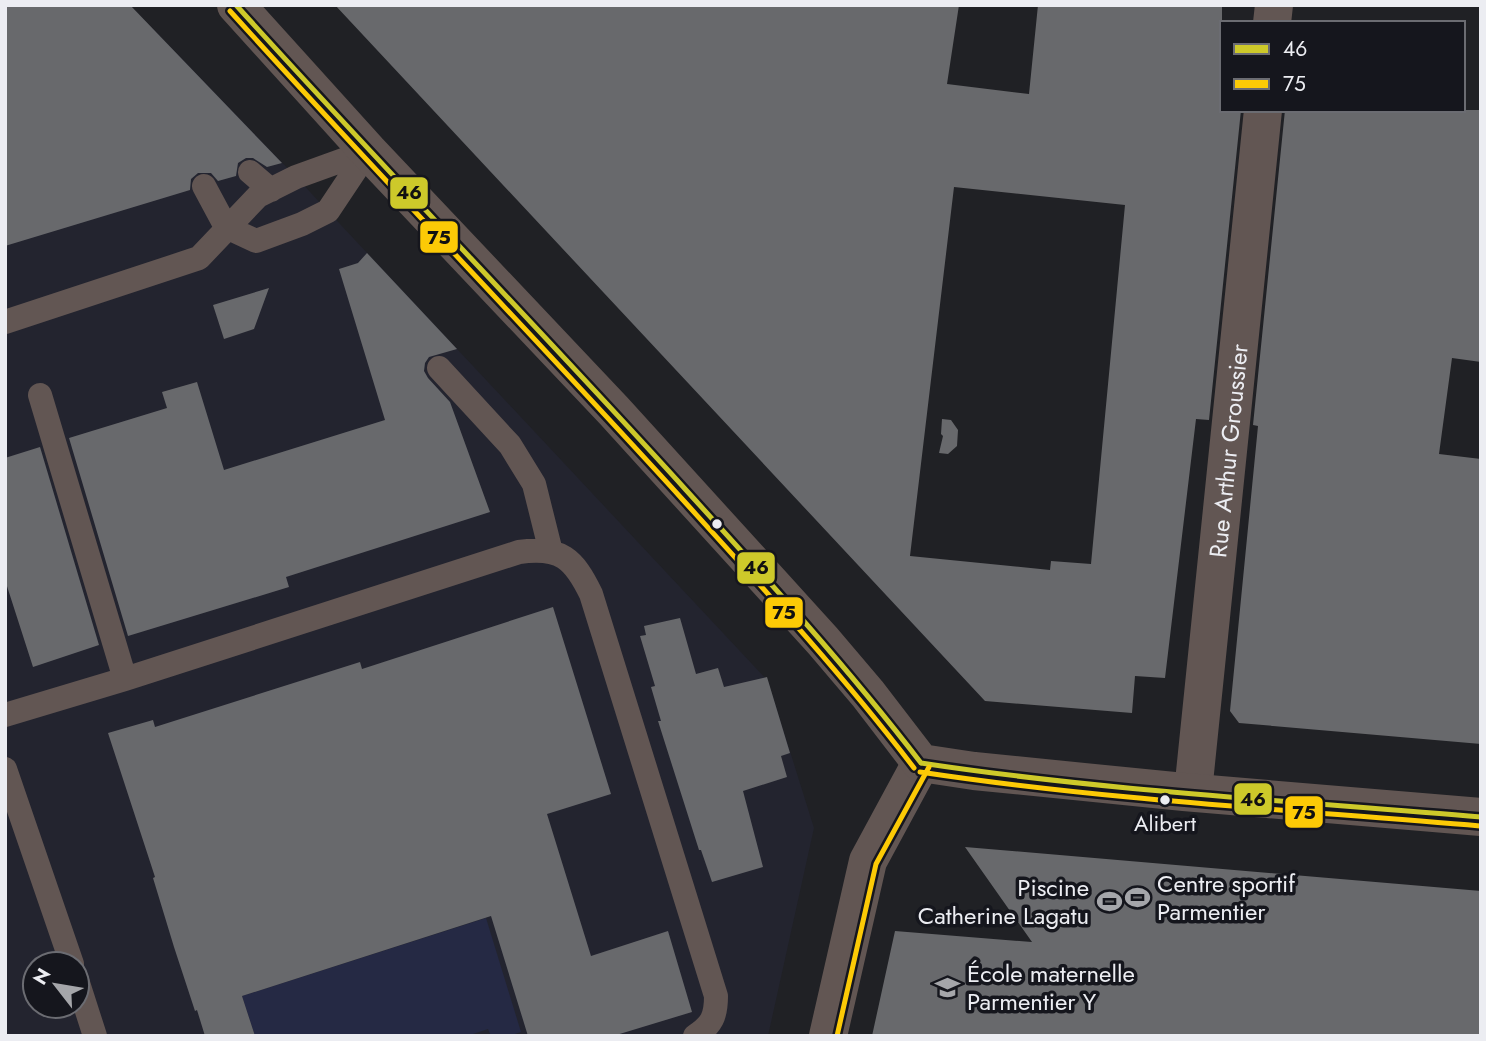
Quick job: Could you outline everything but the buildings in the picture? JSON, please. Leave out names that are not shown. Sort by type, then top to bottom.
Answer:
[{"type":"street","points":[[236,5],[368,150],[614,411],[823,641],[921,763],[974,771],[1481,817]]},
{"type":"street","name":"Rue Arthur Groussier","points":[[1193,792],[1263,112]]},
{"type":"street","points":[[828,1036],[868,861],[921,763]]},
{"type":"lane","points":[[5,322],[199,258],[258,196],[296,177],[368,150]]},
{"type":"lane","points":[[204,186],[226,227],[256,241],[328,211],[368,150]]},
{"type":"lane","points":[[250,172],[271,190]]},
{"type":"lane","points":[[439,368],[510,445],[534,484],[551,552]]},
{"type":"lane","points":[[40,395],[125,679]]},
{"type":"lane","points":[[5,715],[519,552],[535,549],[563,557],[579,569],[591,594],[716,996],[716,1014],[709,1027],[695,1036]]},
{"type":"lane","points":[[5,769],[67,950]]},
{"type":"shaded area","points":[[5,5],[130,5],[296,177],[768,681],[814,828],[768,1036],[5,1036]]},
{"type":"shaded area","points":[[486,918],[521,1032],[509,1036],[491,1036],[488,1029],[467,1036],[255,1036],[242,996]]},
{"type":"transit line","name":"46","points":[[236,5],[747,557],[836,658],[921,763]]},
{"type":"transit line","name":"75","points":[[230,11],[743,566],[830,665],[914,768]]},
{"type":"transit line","name":"46","points":[[921,763],[1130,788],[1481,817]]},
{"type":"transit line","name":"75","points":[[837,1036],[876,864],[929,767]]},
{"type":"transit line","name":"75","points":[[920,772],[1059,790],[1200,804],[1480,826]]},
{"type":"place","name":"Alibert","points":[[1165,800]]},
{"type":"place","name":"Centre sportif Parmentier","points":[[1137,897]]},
{"type":"place","name":"Piscine Catherine Lagatu","points":[[1109,901]]},
{"type":"place","name":"École maternelle Parmentier Y","points":[[947,987]]}]
